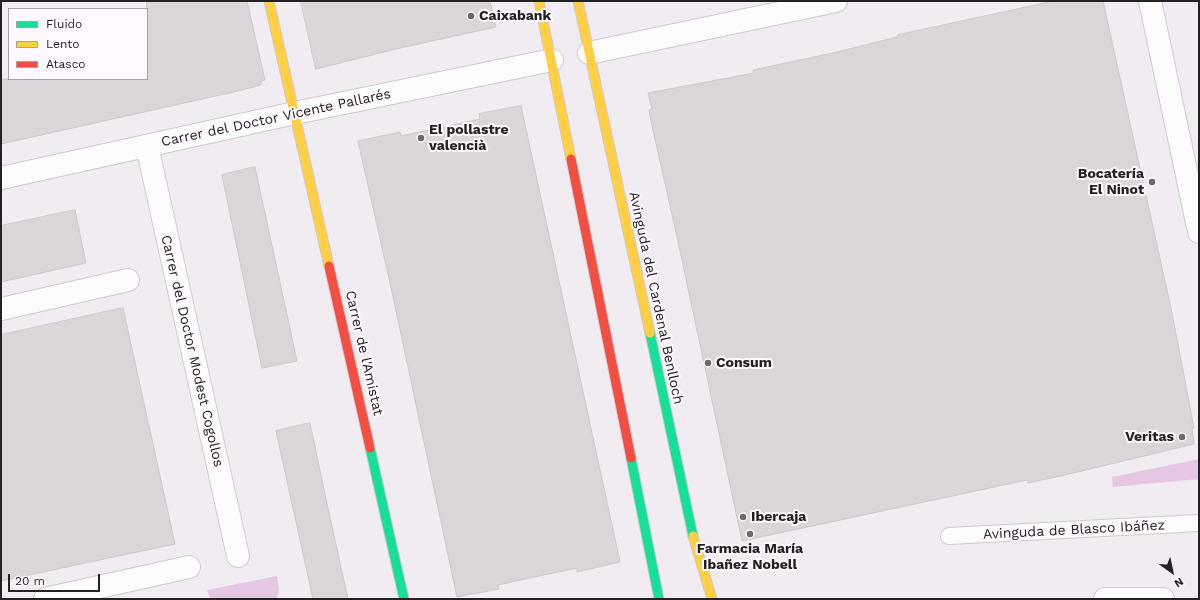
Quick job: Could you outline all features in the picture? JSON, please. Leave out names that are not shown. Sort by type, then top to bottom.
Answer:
[{"type":"main road","name":"Carrer de l'Amistat","points":[[269,1],[404,599]]},
{"type":"main road","points":[[539,1],[659,599]]},
{"type":"main road","name":"Avinguda del Cardenal Benlloch","points":[[578,1],[697,553],[712,599]]},
{"type":"street","points":[[589,53],[836,1]]},
{"type":"street","points":[[1150,1],[1199,232]]},
{"type":"street","name":"Carrer del Doctor Vicente Pallarés","points":[[1,178],[295,113],[552,60]]},
{"type":"street","name":"Carrer del Doctor Modest Cogollos","points":[[147,146],[238,556]]},
{"type":"street","points":[[1,309],[128,280]]},
{"type":"street","points":[[45,599],[189,567]]},
{"type":"street","points":[[1105,599],[1163,599]]},
{"type":"lane","name":"Avinguda de Blasco Ibáñez","points":[[949,536],[1199,523]]},
{"type":"shaded area","points":[[1199,459],[1199,479],[1113,487],[1112,477]]},
{"type":"shaded area","points":[[277,576],[279,589],[277,599],[210,599],[207,590]]},
{"type":"building","points":[[147,1],[247,1],[265,80],[261,81],[261,85],[238,91],[1,144],[1,79],[148,80]]},
{"type":"building","points":[[301,1],[490,1],[496,27],[400,48],[316,69]]},
{"type":"building","points":[[1054,1],[1103,1],[1172,313],[1194,428],[1192,428],[1194,444],[1028,483],[1027,480],[742,541],[651,121],[649,110],[652,109],[648,93],[754,73],[753,70],[837,52],[897,37],[898,35]]},
{"type":"building","points":[[521,106],[620,562],[577,572],[577,568],[539,576],[498,585],[499,589],[457,597],[358,141],[400,132],[401,136],[480,119],[479,114]]},
{"type":"building","points":[[255,167],[297,361],[262,368],[222,175]]},
{"type":"building","points":[[75,210],[86,263],[1,282],[1,226]]},
{"type":"building","points":[[123,308],[175,544],[1,581],[1,335]]},
{"type":"building","points":[[310,423],[348,599],[313,599],[276,431]]},
{"type":"traffic: fast","points":[[650,333],[693,536]]},
{"type":"traffic: fast","points":[[370,448],[404,599]]},
{"type":"traffic: fast","points":[[631,458],[659,599]]},
{"type":"traffic: slow","points":[[269,1],[329,266]]},
{"type":"traffic: slow","points":[[539,1],[571,159]]},
{"type":"traffic: slow","points":[[578,1],[650,333]]},
{"type":"traffic: slow","points":[[693,536],[712,599]]},
{"type":"traffic: jam","points":[[571,159],[631,458]]},
{"type":"traffic: jam","points":[[329,266],[370,448]]},
{"type":"place","name":"Caixabank","points":[[471,16]]},
{"type":"place","name":"El pollastre valencià","points":[[421,138]]},
{"type":"place","name":"Bocatería El Ninot","points":[[1152,182]]},
{"type":"place","name":"Consum","points":[[708,363]]},
{"type":"place","name":"Veritas","points":[[1182,437]]},
{"type":"place","name":"Ibercaja","points":[[743,517]]},
{"type":"place","name":"Farmacia María Ibañez Nobell","points":[[750,534]]}]
